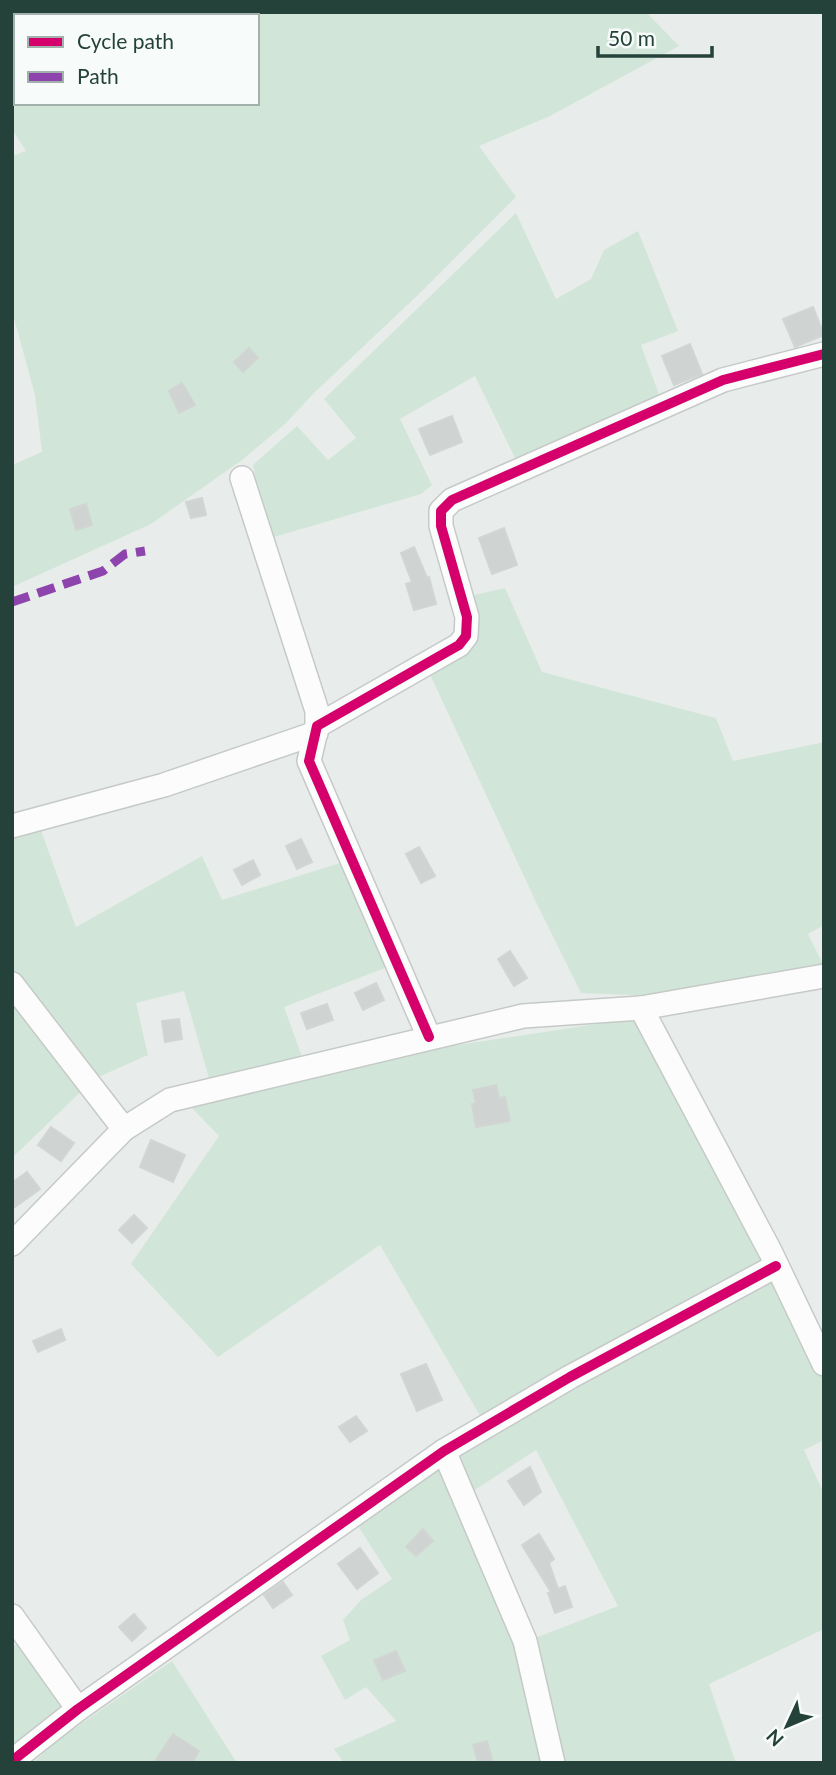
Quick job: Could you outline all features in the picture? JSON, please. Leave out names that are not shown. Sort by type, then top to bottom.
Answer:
[{"type":"street","points":[[12,826],[164,786],[317,730],[459,645],[466,636],[467,617],[441,526],[441,511],[452,500],[723,380],[824,354]]},
{"type":"street","points":[[243,478],[317,710],[317,730],[309,761],[429,1037]]},
{"type":"street","points":[[12,1244],[124,1129],[170,1100],[523,1016],[641,1008],[824,976]]},
{"type":"street","points":[[12,984],[124,1129]]},
{"type":"street","points":[[641,1008],[770,1251],[824,1364]]},
{"type":"street","points":[[12,1761],[78,1709],[444,1451],[570,1377],[776,1266]]},
{"type":"street","points":[[444,1451],[525,1641],[553,1763]]},
{"type":"street","points":[[12,1616],[78,1709]]},
{"type":"green space","points":[[12,12],[106,14],[14,14],[14,105],[259,105],[259,14],[170,14],[176,12],[646,12],[679,46],[550,116],[479,146],[516,197],[286,423],[242,460],[151,524],[12,587],[12,465],[42,452],[35,395],[12,311],[12,156],[26,151],[12,129]]},
{"type":"green space","points":[[516,213],[556,299],[591,279],[604,250],[638,231],[678,331],[641,345],[661,400],[517,462],[475,376],[400,419],[432,485],[421,494],[267,539],[253,465],[297,426],[328,460],[356,438],[324,399]]},
{"type":"green space","points":[[505,588],[542,672],[716,718],[733,761],[824,742],[824,925],[808,934],[824,966],[662,996],[581,993],[428,670],[462,650],[466,597]]},
{"type":"green space","points":[[39,825],[76,927],[202,856],[222,900],[340,863],[390,966],[284,1007],[304,1062],[211,1085],[184,991],[136,1003],[148,1055],[94,1079],[12,1158],[12,832]]},
{"type":"green space","points":[[636,1018],[764,1260],[482,1419],[380,1245],[218,1357],[131,1264],[219,1136],[189,1105],[438,1048]]},
{"type":"green space","points":[[773,1276],[824,1380],[824,1440],[804,1450],[824,1494],[824,1629],[709,1684],[736,1763],[563,1763],[535,1638],[618,1606],[536,1450],[470,1493],[453,1453]]},
{"type":"green space","points":[[441,1467],[515,1641],[544,1763],[344,1763],[334,1749],[396,1721],[366,1687],[345,1700],[321,1656],[350,1640],[343,1620],[361,1600],[392,1579],[358,1526]]},
{"type":"green space","points":[[21,1640],[71,1709],[12,1751],[12,1648]]},
{"type":"green space","points":[[172,1661],[237,1763],[33,1763],[59,1739]]},
{"type":"building","points":[[813,307],[824,335],[795,347],[783,319]]},
{"type":"building","points":[[690,344],[702,374],[674,385],[662,356]]},
{"type":"building","points":[[249,348],[258,358],[243,372],[234,362]]},
{"type":"building","points":[[182,383],[195,405],[179,413],[169,391]]},
{"type":"building","points":[[452,416],[462,442],[430,455],[419,429]]},
{"type":"building","points":[[202,498],[206,515],[191,518],[186,502]]},
{"type":"building","points":[[86,504],[92,525],[76,530],[70,509]]},
{"type":"building","points":[[504,528],[517,565],[492,574],[479,538]]},
{"type":"building","points":[[414,547],[427,578],[429,577],[436,604],[414,610],[406,584],[412,582],[401,553]]},
{"type":"building","points":[[301,839],[312,862],[297,869],[286,846]]},
{"type":"building","points":[[419,847],[435,876],[421,883],[406,854]]},
{"type":"building","points":[[253,860],[260,875],[242,885],[234,870]]},
{"type":"building","points":[[510,951],[527,978],[514,986],[498,959]]},
{"type":"building","points":[[376,983],[384,1000],[363,1010],[355,993]]},
{"type":"building","points":[[327,1004],[333,1020],[307,1029],[301,1013]]},
{"type":"building","points":[[179,1019],[182,1039],[165,1042],[162,1021]]},
{"type":"building","points":[[496,1085],[499,1098],[505,1097],[510,1121],[476,1127],[472,1104],[476,1104],[473,1090]]},
{"type":"building","points":[[51,1127],[74,1143],[61,1161],[38,1145]]},
{"type":"building","points":[[151,1140],[185,1155],[173,1182],[140,1167]]},
{"type":"building","points":[[27,1172],[40,1189],[12,1209],[12,1183]]},
{"type":"building","points":[[134,1215],[147,1228],[132,1243],[119,1230]]},
{"type":"building","points":[[61,1329],[65,1340],[38,1352],[33,1341]]},
{"type":"building","points":[[426,1364],[442,1400],[417,1411],[401,1374]]},
{"type":"building","points":[[356,1416],[367,1431],[350,1442],[339,1427]]},
{"type":"building","points":[[530,1467],[541,1492],[524,1505],[508,1481]]},
{"type":"building","points":[[423,1529],[433,1541],[416,1556],[406,1547]]},
{"type":"building","points":[[539,1534],[554,1559],[549,1563],[558,1589],[565,1586],[572,1607],[555,1613],[548,1593],[551,1592],[522,1545]]},
{"type":"building","points":[[360,1548],[378,1573],[357,1589],[338,1564]]},
{"type":"building","points":[[283,1582],[292,1595],[273,1608],[264,1595]]},
{"type":"building","points":[[134,1614],[146,1628],[132,1641],[119,1627]]},
{"type":"building","points":[[396,1651],[405,1671],[383,1680],[374,1660]]},
{"type":"building","points":[[173,1734],[199,1751],[192,1763],[154,1763]]},
{"type":"building","points":[[487,1741],[493,1763],[478,1763],[473,1745]]},
{"type":"marked path","points":[[12,602],[103,571],[125,554],[145,551]]},
{"type":"cycle path","points":[[429,1037],[309,761],[317,726],[459,645],[466,636],[467,617],[441,526],[441,511],[452,500],[723,380],[824,354]]},
{"type":"cycle path","points":[[12,1761],[78,1709],[444,1451],[570,1377],[776,1266]]}]
